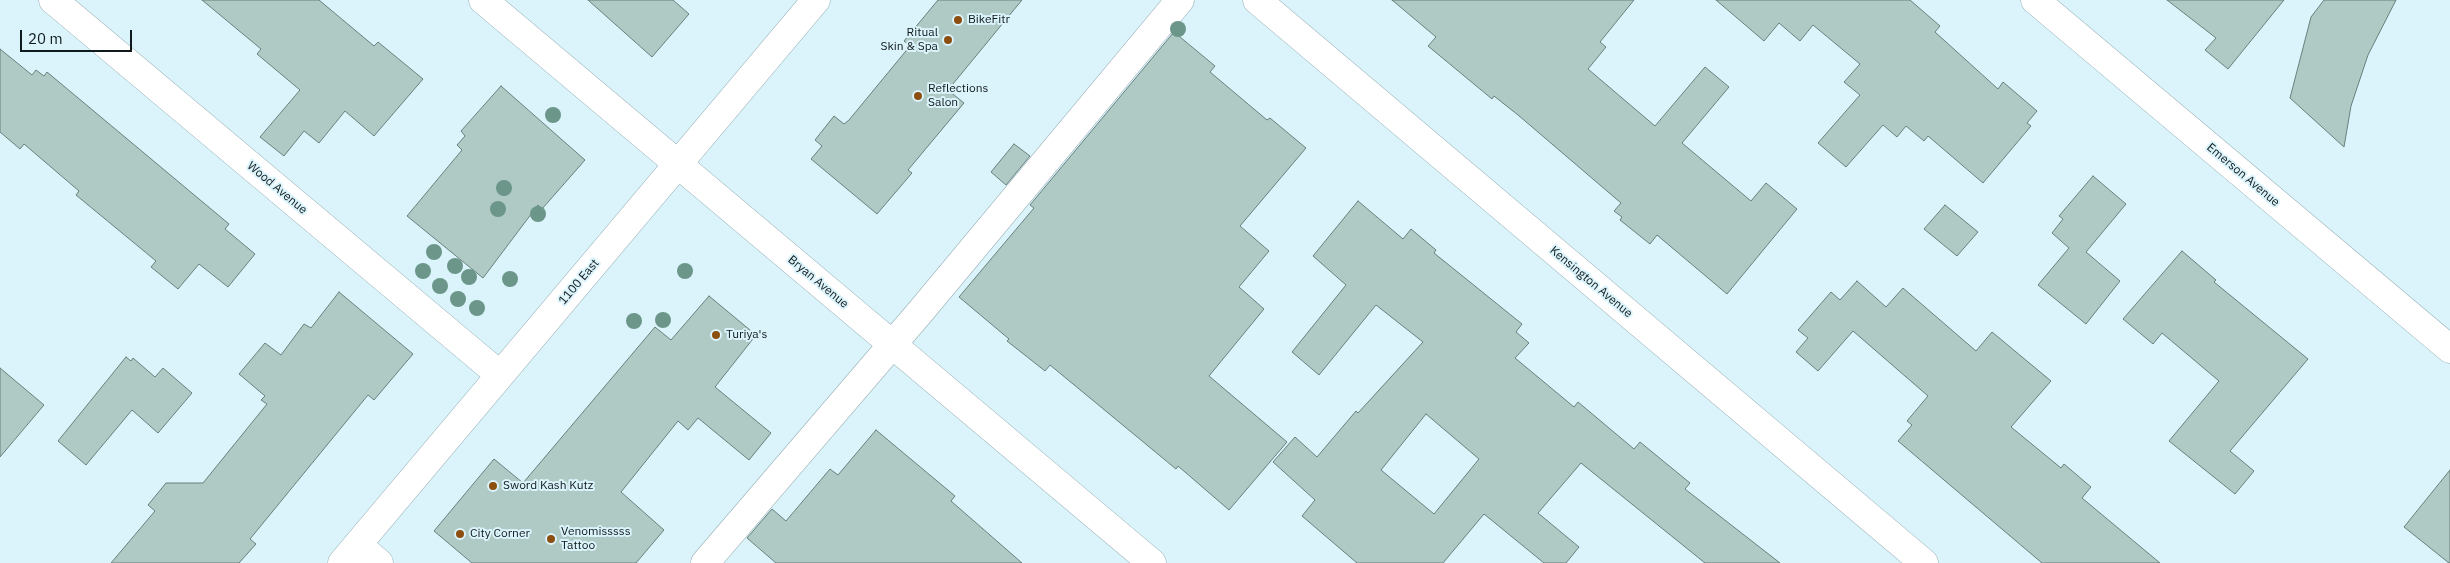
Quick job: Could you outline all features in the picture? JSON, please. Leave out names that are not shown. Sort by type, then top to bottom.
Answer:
[{"type":"street","name":"Wood Avenue","points":[[53,0],[500,375]]},
{"type":"street","name":"Bryan Avenue","points":[[483,0],[1152,563]]},
{"type":"street","name":"1100 East","points":[[350,554],[816,0]]},
{"type":"street","points":[[705,563],[892,344],[1180,0]]},
{"type":"street","name":"Kensington Avenue","points":[[1257,0],[1924,563]]},
{"type":"street","name":"Emerson Avenue","points":[[2035,0],[2450,349]]},
{"type":"street","points":[[350,554],[379,563]]},
{"type":"building","points":[[202,0],[319,0],[374,46],[378,42],[423,79],[374,136],[345,111],[319,143],[304,131],[284,156],[260,137],[300,90],[257,54],[261,49]]},
{"type":"building","points":[[588,0],[673,0],[689,14],[652,57]]},
{"type":"building","points":[[938,0],[1022,0],[948,90],[964,103],[908,170],[912,173],[877,214],[811,159],[822,146],[815,140],[834,116],[844,124],[849,120],[910,46],[904,41]]},
{"type":"building","points":[[1392,0],[1634,0],[1600,42],[1606,47],[1588,69],[1655,126],[1705,67],[1729,87],[1682,143],[1751,201],[1766,183],[1797,209],[1727,294],[1657,235],[1650,244],[1620,220],[1622,217],[1614,211],[1621,203],[1518,115],[1494,96],[1492,99],[1428,46],[1436,37]]},
{"type":"building","points":[[1716,0],[1910,0],[1940,26],[1935,32],[1998,89],[2003,82],[2037,111],[2027,123],[2031,126],[1983,183],[1928,136],[1924,141],[1906,126],[1897,137],[1883,125],[1846,167],[1818,143],[1860,95],[1844,82],[1860,64],[1813,25],[1800,41],[1779,23],[1764,41]]},
{"type":"building","points":[[2167,0],[2284,0],[2228,69],[2205,50],[2216,38]]},
{"type":"building","points":[[2324,0],[2396,0],[2368,55],[2351,106],[2344,147],[2290,98],[2311,17]]},
{"type":"building","points":[[1174,32],[1215,66],[1210,72],[1267,120],[1270,118],[1306,148],[1240,226],[1269,251],[1239,287],[1264,309],[1209,376],[1287,442],[1229,510],[1178,466],[1176,469],[1050,365],[1045,371],[1007,341],[1009,339],[959,297],[1034,208],[1030,205]]},
{"type":"building","points":[[0,49],[32,75],[36,70],[44,76],[47,72],[229,224],[225,229],[255,254],[228,287],[199,264],[178,289],[151,267],[156,261],[76,195],[79,191],[24,144],[20,149],[0,132]]},
{"type":"building","points":[[501,86],[585,160],[542,209],[538,205],[483,278],[407,216],[462,150],[457,145],[465,136],[461,131]]},
{"type":"building","points":[[1014,144],[1030,156],[1006,185],[991,172]]},
{"type":"building","points":[[2093,176],[2126,204],[2086,252],[2120,281],[2086,324],[2038,285],[2069,248],[2052,233],[2063,219],[2059,216]]},
{"type":"building","points":[[1358,201],[1403,239],[1411,229],[1436,250],[1434,253],[1522,324],[1516,332],[1529,343],[1515,358],[1574,407],[1578,402],[1634,449],[1640,442],[1690,483],[1685,489],[1780,563],[1705,563],[1581,463],[1538,513],[1579,547],[1566,563],[1544,563],[1484,514],[1443,563],[1357,563],[1302,516],[1315,500],[1273,462],[1295,437],[1317,457],[1356,411],[1358,413],[1423,342],[1376,305],[1319,375],[1292,352],[1346,285],[1313,256]],"holes":[[[1426,414],[1479,459],[1434,514],[1381,470]]]},
{"type":"building","points":[[1945,205],[1978,232],[1957,256],[1924,229]]},
{"type":"building","points":[[2182,251],[2216,280],[2214,282],[2308,359],[2230,451],[2254,471],[2235,494],[2169,441],[2219,381],[2162,333],[2153,344],[2123,319]]},
{"type":"building","points":[[1857,281],[1886,307],[1903,288],[1976,351],[1992,332],[2051,381],[2011,427],[2061,468],[2064,464],[2091,487],[2082,498],[2160,563],[2042,563],[1898,441],[1912,425],[1907,421],[1928,396],[1853,331],[1818,371],[1796,352],[1808,338],[1798,330],[1831,292],[1840,300]]},
{"type":"building","points":[[339,292],[413,354],[374,400],[368,395],[250,539],[256,544],[239,563],[111,563],[155,511],[148,505],[166,483],[203,483],[267,404],[261,400],[265,396],[239,374],[265,343],[281,355],[304,324],[311,328]]},
{"type":"building","points":[[709,296],[756,335],[715,387],[771,433],[749,460],[698,418],[688,430],[678,421],[621,492],[664,530],[636,563],[472,563],[434,531],[494,459],[523,483],[655,327],[671,340]]},
{"type":"building","points":[[126,357],[131,361],[133,358],[155,377],[163,368],[192,393],[158,433],[132,410],[86,465],[58,441]]},
{"type":"building","points":[[0,368],[44,405],[0,457]]},
{"type":"building","points":[[876,430],[955,496],[951,501],[1022,563],[776,563],[747,538],[772,509],[786,521],[830,469],[838,475]]},
{"type":"building","points":[[2450,470],[2450,563],[2449,563],[2404,527]]},
{"type":"place","name":"BikeFitr","points":[[958,20]]},
{"type":"place","name":"Ritual Skin & Spa","points":[[948,40]]},
{"type":"place","name":"Reflections Salon","points":[[918,96]]},
{"type":"place","name":"Turiya's","points":[[716,335]]},
{"type":"place","name":"Sword Kash Kutz","points":[[493,486]]},
{"type":"place","name":"City Corner","points":[[460,534]]},
{"type":"place","name":"Venomisssss Tattoo","points":[[551,539]]}]
